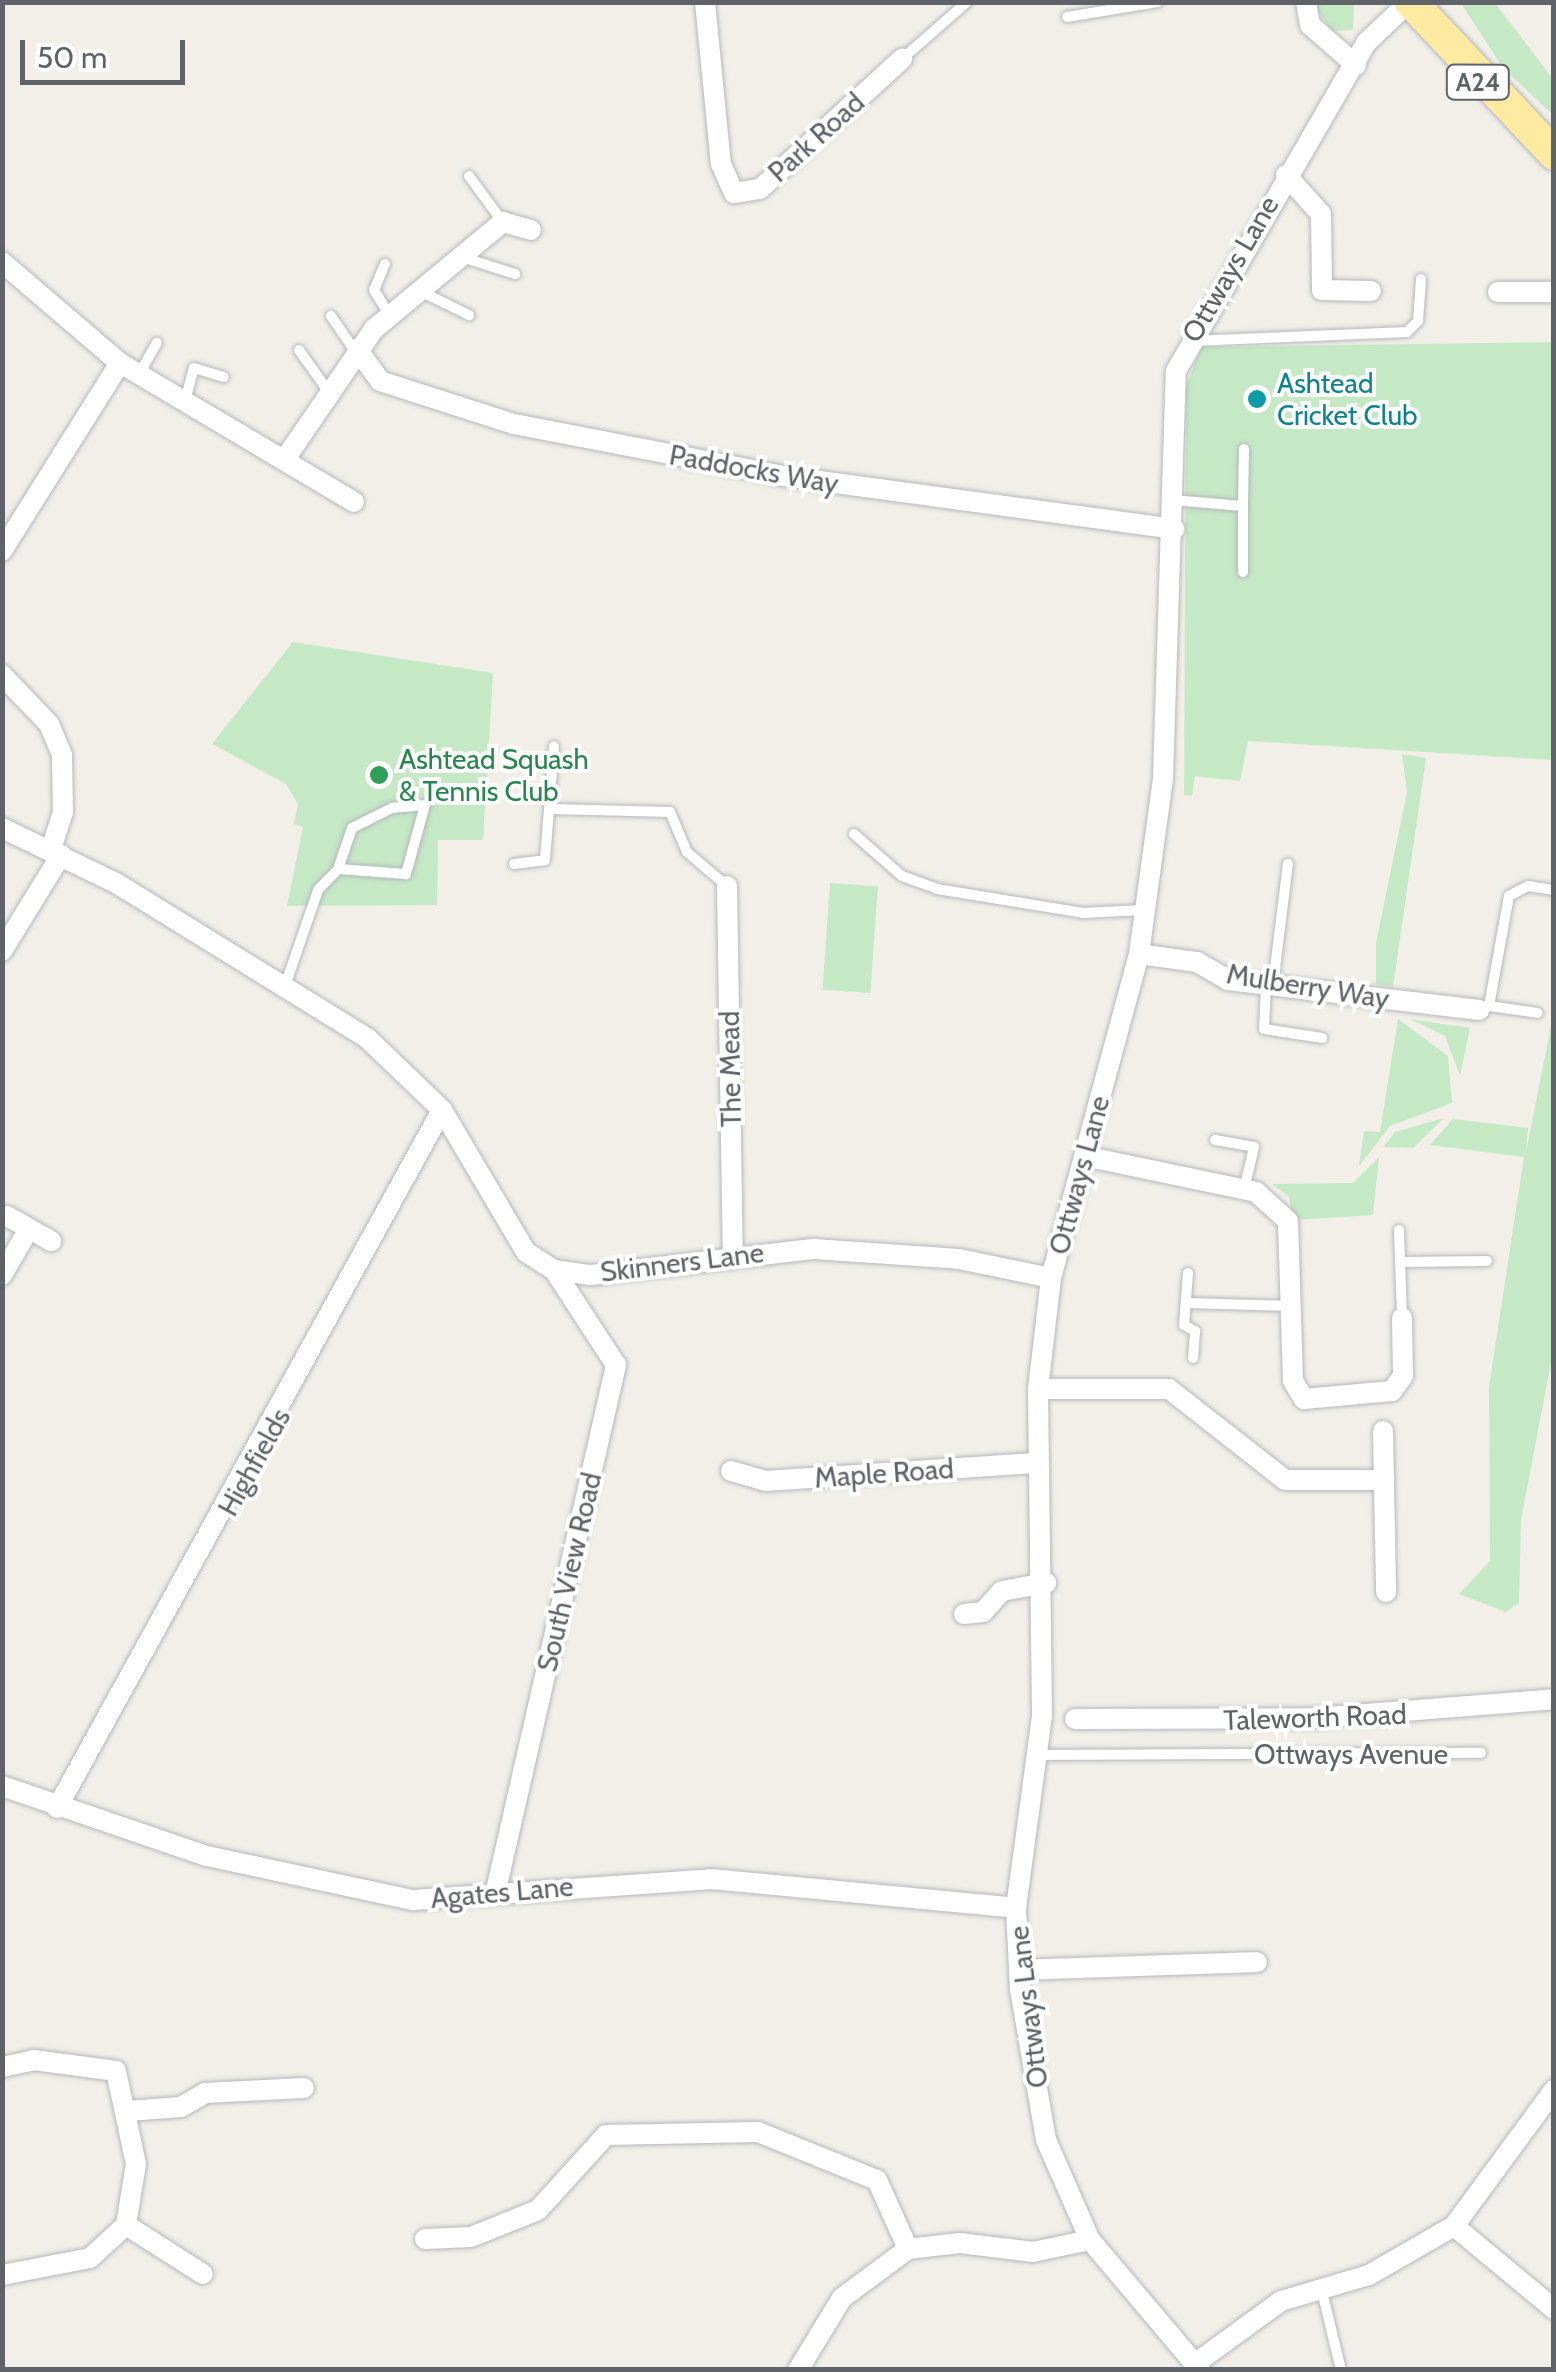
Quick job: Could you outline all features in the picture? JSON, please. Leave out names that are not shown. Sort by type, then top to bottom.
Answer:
[{"type":"highway","name":"A24","points":[[1410,2],[1554,154]]},
{"type":"street","name":"Park Road","points":[[705,2],[721,164],[734,192],[760,188],[902,58]]},
{"type":"street","points":[[1306,2],[1310,24],[1356,65]]},
{"type":"street","name":"Ottways Lane","points":[[1198,2366],[1090,2240],[1046,2140],[1019,1970],[1016,1908],[1040,1754],[1046,1582],[1038,1463],[1038,1389],[1051,1278],[1139,954],[1163,779],[1174,529],[1170,414],[1186,341],[1356,65],[1410,2]]},
{"type":"street","points":[[1286,175],[1322,214],[1322,290],[1371,291]]},
{"type":"street","points":[[284,458],[326,388],[390,316],[503,222],[531,230]]},
{"type":"street","points":[[2,262],[120,363],[354,502]]},
{"type":"street","points":[[1498,292],[1554,292]]},
{"type":"street","name":"Paddocks Way","points":[[356,350],[380,382],[562,434],[822,482],[1174,529]]},
{"type":"street","points":[[2,551],[120,363]]},
{"type":"street","points":[[2,675],[49,724],[62,756],[64,812],[56,852],[2,951]]},
{"type":"street","points":[[2,828],[56,852],[367,1038],[442,1110],[526,1252],[554,1270]]},
{"type":"street","name":"The Mead","points":[[727,886],[733,1252]]},
{"type":"street","name":"Mulberry Way","points":[[1139,954],[1270,984],[1484,1008]]},
{"type":"street","name":"Highfields","points":[[57,1808],[442,1110]]},
{"type":"street","points":[[1084,1156],[1244,1190],[1288,1221],[1293,1362],[1304,1399],[1377,1397],[1403,1376],[1402,1318]]},
{"type":"street","points":[[8,1216],[51,1241]]},
{"type":"street","points":[[2,1275],[29,1228]]},
{"type":"street","name":"Skinners Lane","points":[[554,1270],[591,1275],[733,1252],[940,1258],[1051,1278]]},
{"type":"street","name":"South View Road","points":[[496,1890],[616,1365],[554,1270]]},
{"type":"street","points":[[1038,1389],[1169,1389],[1284,1480],[1384,1480]]},
{"type":"street","points":[[1383,1431],[1386,1592]]},
{"type":"street","name":"Maple Road","points":[[731,1471],[764,1481],[1038,1463]]},
{"type":"street","points":[[964,1614],[983,1612],[1002,1591],[1046,1582]]},
{"type":"street","name":"Taleworth Road","points":[[1075,1719],[1334,1717],[1554,1700]]},
{"type":"street","name":"Agates Lane","points":[[2,1786],[206,1856],[413,1900],[496,1890],[711,1879],[1016,1908]]},
{"type":"street","points":[[1019,1970],[1256,1962]]},
{"type":"street","points":[[2,2067],[34,2060],[116,2071],[128,2111],[136,2164],[126,2225],[90,2258],[2,2276]]},
{"type":"street","points":[[128,2111],[181,2107],[206,2093],[304,2088]]},
{"type":"street","points":[[1198,2366],[1281,2301],[1370,2275],[1454,2226],[1554,2090]]},
{"type":"street","points":[[425,2240],[471,2237],[538,2210],[606,2135],[758,2132],[876,2180],[908,2249]]},
{"type":"street","points":[[126,2225],[203,2274]]},
{"type":"street","points":[[1454,2226],[1554,2309]]},
{"type":"street","points":[[798,2370],[842,2298],[908,2249],[1033,2252],[1090,2240]]},
{"type":"lane","points":[[902,58],[967,2]]},
{"type":"lane","points":[[1067,17],[1158,2]]},
{"type":"lane","points":[[469,176],[503,222]]},
{"type":"lane","points":[[461,257],[516,274]]},
{"type":"lane","points":[[386,264],[374,290],[390,316]]},
{"type":"lane","points":[[1186,341],[1407,332],[1418,321],[1421,278]]},
{"type":"lane","points":[[420,291],[469,315]]},
{"type":"lane","points":[[331,316],[356,350]]},
{"type":"lane","points":[[140,374],[157,343]]},
{"type":"lane","points":[[299,350],[326,388]]},
{"type":"lane","points":[[185,401],[194,368],[224,377]]},
{"type":"lane","points":[[1242,572],[1244,449]]},
{"type":"lane","points":[[1172,500],[1244,506]]},
{"type":"lane","points":[[514,864],[545,860],[554,746]]},
{"type":"lane","points":[[285,986],[318,890],[338,869],[352,828],[392,808],[425,805],[406,874],[338,869]]},
{"type":"lane","points":[[552,809],[670,812],[687,852],[727,886]]},
{"type":"lane","points":[[854,834],[902,876],[937,889],[1083,913],[1145,910]]},
{"type":"lane","points":[[1288,864],[1264,1029],[1322,1038]]},
{"type":"lane","points":[[1538,1013],[1484,1008],[1509,896],[1528,886],[1554,890]]},
{"type":"lane","points":[[1215,1140],[1254,1147],[1244,1190]]},
{"type":"lane","points":[[1399,1230],[1402,1318]]},
{"type":"lane","points":[[1400,1262],[1487,1261]]},
{"type":"lane","points":[[1188,1272],[1186,1303],[1194,1358]]},
{"type":"lane","points":[[1186,1303],[1291,1306]]},
{"type":"lane","name":"Ottways Avenue","points":[[1040,1754],[1481,1753]]},
{"type":"lane","points":[[1322,2291],[1340,2370]]},
{"type":"green space","points":[[1312,3],[1354,3],[1353,30],[1332,31]]},
{"type":"green space","points":[[1461,3],[1495,3],[1553,79],[1553,115],[1502,67]]},
{"type":"green space","points":[[1553,342],[1553,760],[1248,741],[1240,781],[1195,776],[1192,796],[1184,795],[1186,387],[1201,347]]},
{"type":"green space","name":"Ashtead Squash & Tennis Club","points":[[293,642],[493,673],[483,840],[438,840],[437,905],[287,906],[303,827],[294,824],[298,804],[286,784],[212,744]]},
{"type":"green space","points":[[1402,754],[1426,758],[1393,987],[1376,984],[1376,943],[1407,792]]},
{"type":"green space","points":[[830,883],[878,886],[870,993],[823,990]]},
{"type":"green space","points":[[1553,1016],[1553,1352],[1521,1520],[1519,1603],[1506,1612],[1459,1594],[1490,1561],[1489,1387],[1524,1157],[1430,1145],[1453,1119],[1528,1128],[1526,1152]]},
{"type":"green space","points":[[1398,1019],[1448,1056],[1452,1103],[1390,1126],[1359,1166],[1364,1131],[1380,1132]]},
{"type":"green space","points":[[1410,1019],[1470,1028],[1460,1075],[1445,1036]]},
{"type":"green space","points":[[1444,1118],[1413,1148],[1383,1147],[1395,1132]]},
{"type":"green space","points":[[1379,1157],[1373,1215],[1293,1220],[1289,1197],[1272,1184],[1353,1183]]},
{"type":"place","name":"Ashtead Cricket Club","points":[[1257,399]]},
{"type":"place","name":"Ashtead Squash & Tennis Club","points":[[379,775]]}]
